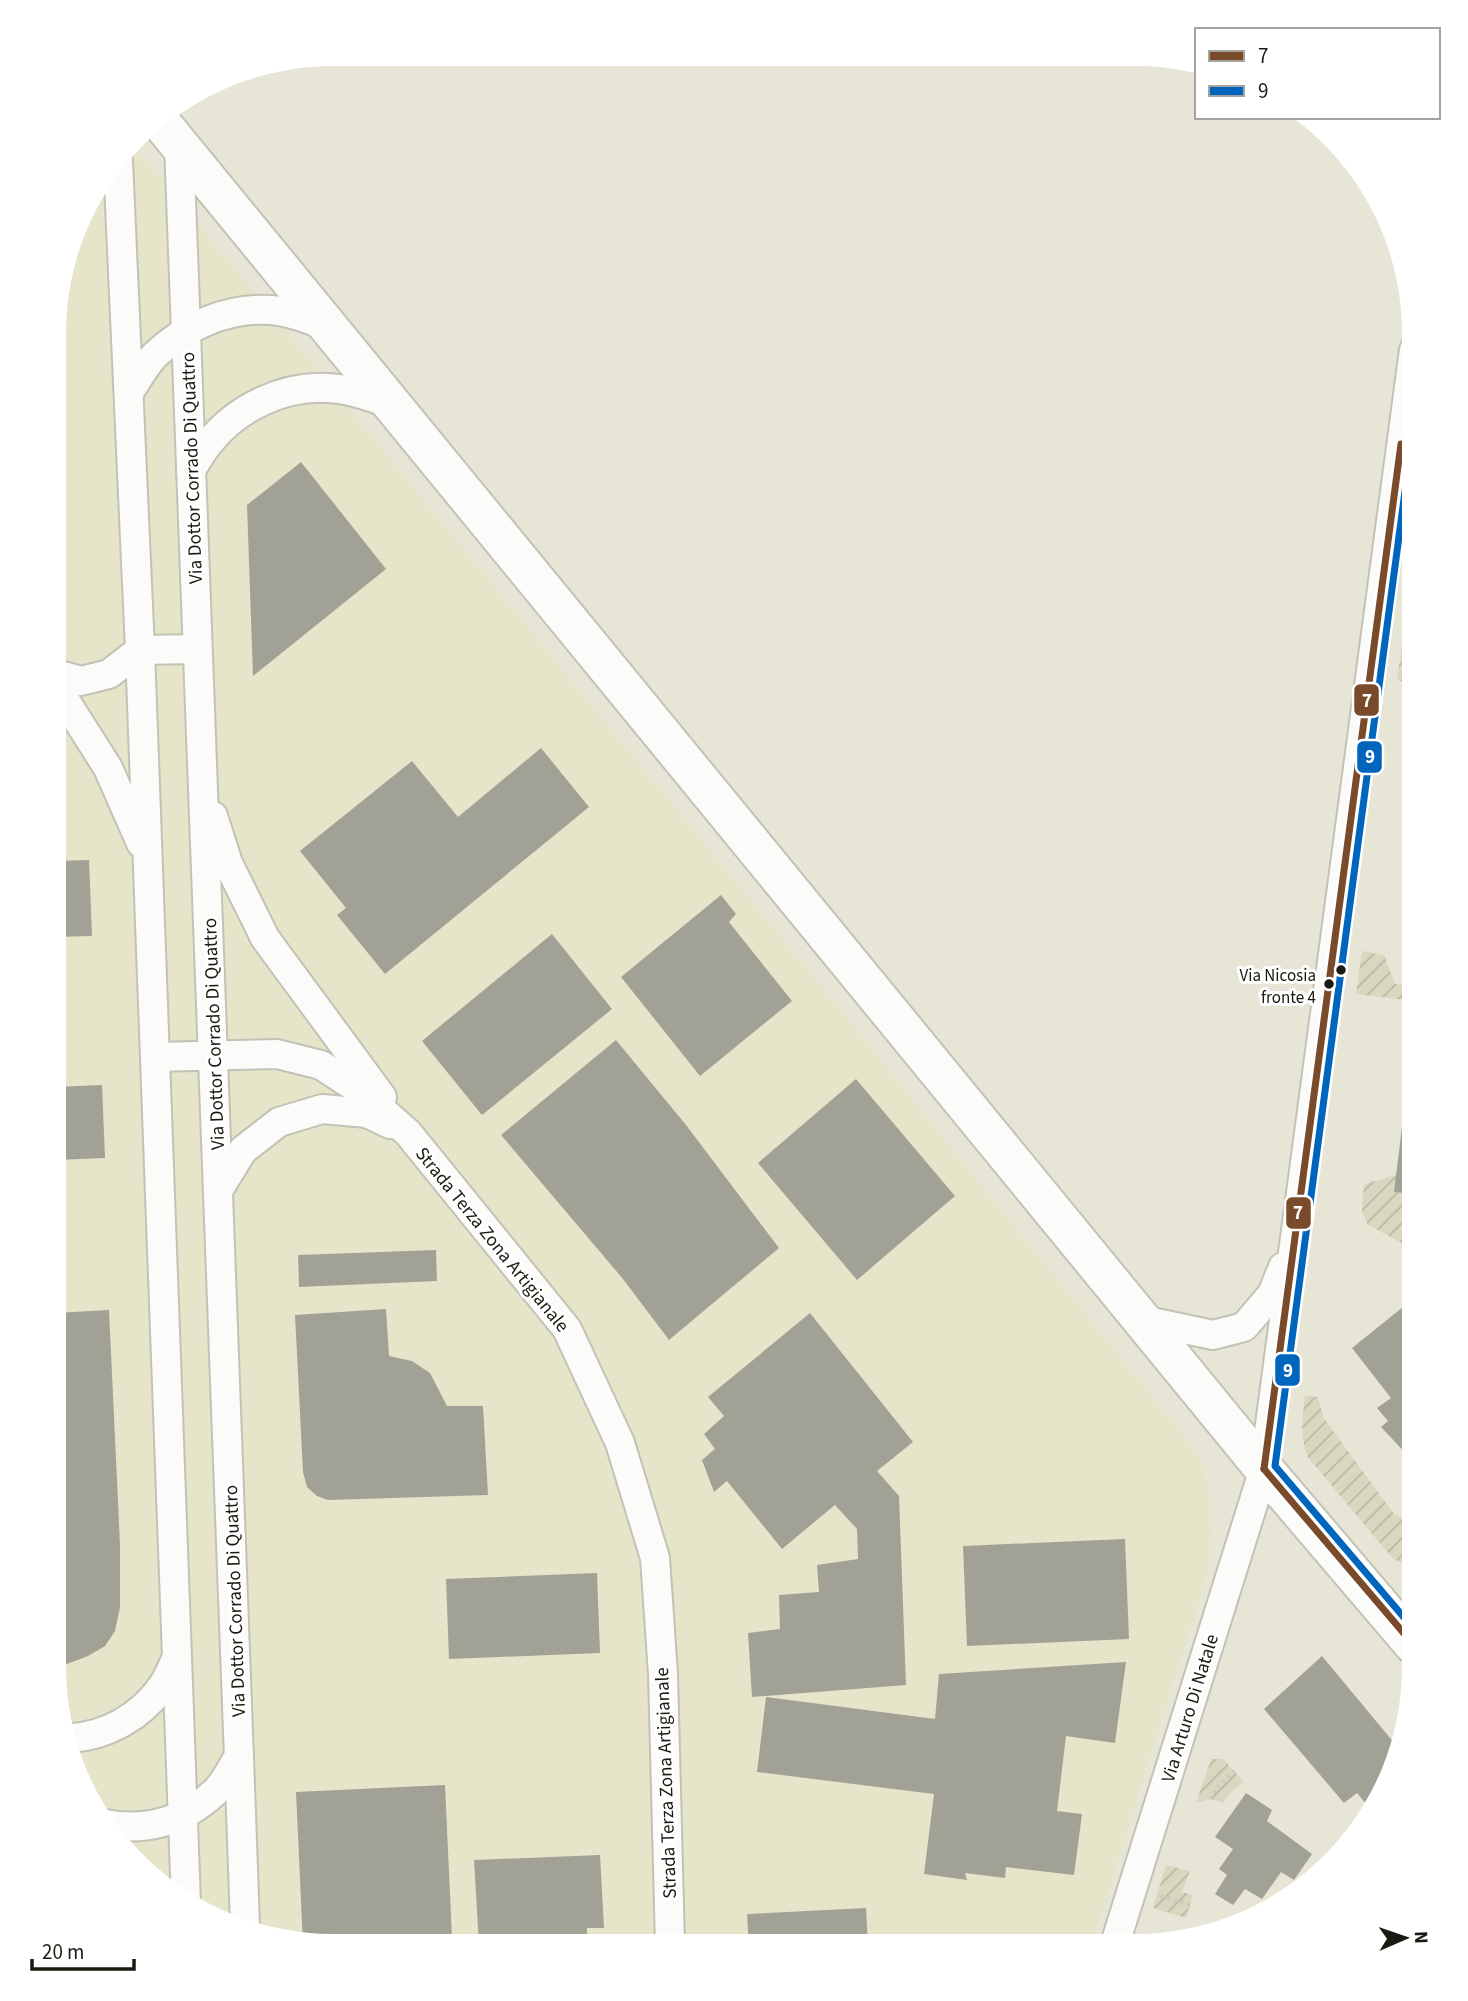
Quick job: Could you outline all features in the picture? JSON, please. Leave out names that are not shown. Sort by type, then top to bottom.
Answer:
[{"type":"street","points":[[168,131],[1265,1469],[1402,1623]]},
{"type":"street","name":"Via Dottor Corrado Di Quattro","points":[[168,131],[186,331],[245,1919]]},
{"type":"street","points":[[119,175],[130,391],[186,1890]]},
{"type":"street","points":[[130,391],[153,357],[186,331],[212,318],[271,310],[301,316],[328,327]]},
{"type":"street","points":[[191,470],[209,442],[233,419],[262,401],[293,391],[326,388],[359,392],[390,404]]},
{"type":"street","points":[[1142,1320],[1213,1335],[1244,1327],[1272,1294],[1295,1239],[1402,479]]},
{"type":"street","points":[[66,677],[81,681],[109,674],[140,650],[197,649]]},
{"type":"street","points":[[66,702],[108,768],[147,855]]},
{"type":"street","points":[[202,780],[228,863],[265,938],[408,1133]]},
{"type":"street","name":"Strada Terza Zona Artigianale","points":[[155,1057],[277,1054],[321,1065],[358,1089],[408,1133],[567,1329],[620,1443],[654,1558],[663,1674],[670,1934]]},
{"type":"street","points":[[219,1189],[243,1150],[279,1122],[322,1109],[367,1113],[408,1133]]},
{"type":"street","name":"Via Arturo Di Natale","points":[[1118,1934],[1265,1469],[1295,1239]]},
{"type":"street","points":[[76,1737],[108,1730],[138,1713],[162,1687],[178,1656]]},
{"type":"street","points":[[119,1827],[154,1826],[183,1816],[217,1791],[239,1756]]},
{"type":"path","points":[[1211,1799],[1219,1785],[1235,1771]]},
{"type":"path","points":[[1157,1895],[1190,1905]]},
{"type":"shaded area","points":[[139,151],[835,1003],[1200,1456],[1208,1489],[1211,1527],[1210,1557],[1204,1584],[1095,1934],[299,1932],[264,1925],[231,1914],[185,1890],[133,1844],[111,1816],[94,1786],[76,1737],[66,1667],[66,334],[72,281],[87,231],[111,185]]},
{"type":"shaded area","points":[[1402,645],[1402,682],[1397,679]]},
{"type":"shaded area","points":[[1362,951],[1384,955],[1395,984],[1402,985],[1402,1000],[1356,994]]},
{"type":"shaded area","points":[[1397,1175],[1394,1192],[1402,1193],[1402,1243],[1368,1225],[1362,1212],[1364,1184]]},
{"type":"shaded area","points":[[1305,1396],[1318,1397],[1323,1417],[1394,1514],[1402,1518],[1402,1563],[1393,1559],[1307,1456],[1302,1426]]},
{"type":"shaded area","points":[[1211,1759],[1223,1759],[1244,1782],[1231,1792],[1223,1803],[1211,1799],[1196,1803]]},
{"type":"shaded area","points":[[1166,1865],[1190,1871],[1182,1892],[1193,1895],[1186,1918],[1153,1908]]},
{"type":"building","points":[[301,462],[386,569],[253,676],[247,505]]},
{"type":"building","points":[[541,748],[589,807],[385,974],[337,915],[346,908],[300,851],[412,761],[458,817]]},
{"type":"building","points":[[89,860],[92,936],[66,937],[66,861]]},
{"type":"building","points":[[721,895],[736,914],[729,922],[792,1001],[700,1076],[621,977]]},
{"type":"building","points":[[552,934],[612,1009],[482,1115],[422,1041]]},
{"type":"building","points":[[616,1040],[686,1125],[779,1248],[669,1340],[623,1279],[501,1135]]},
{"type":"building","points":[[856,1079],[955,1196],[857,1280],[758,1163]]},
{"type":"building","points":[[102,1085],[105,1158],[66,1160],[66,1087]]},
{"type":"building","points":[[1402,1127],[1402,1193],[1394,1192]]},
{"type":"building","points":[[436,1250],[437,1281],[299,1287],[298,1255]]},
{"type":"building","points":[[1402,1308],[1402,1449],[1381,1427],[1388,1421],[1377,1408],[1391,1398],[1352,1348]]},
{"type":"building","points":[[386,1309],[389,1356],[412,1361],[430,1373],[447,1406],[483,1406],[488,1495],[328,1500],[317,1496],[307,1487],[303,1472],[295,1315]]},
{"type":"building","points":[[109,1310],[120,1545],[120,1607],[115,1631],[105,1646],[67,1664],[66,1664],[66,1312]]},
{"type":"building","points":[[810,1313],[913,1442],[877,1471],[899,1496],[906,1685],[752,1697],[748,1633],[780,1629],[779,1595],[819,1592],[817,1565],[858,1559],[857,1529],[835,1505],[782,1549],[727,1481],[714,1492],[702,1460],[715,1449],[704,1434],[724,1416],[708,1397]]},
{"type":"building","points":[[1125,1539],[1129,1639],[967,1646],[963,1546]]},
{"type":"building","points":[[597,1573],[600,1653],[449,1659],[446,1579]]},
{"type":"building","points":[[1322,1656],[1391,1739],[1381,1770],[1365,1803],[1357,1793],[1344,1803],[1264,1709]]},
{"type":"building","points":[[1126,1662],[1115,1743],[1066,1736],[1057,1811],[1082,1814],[1074,1875],[1006,1867],[1005,1878],[965,1873],[967,1880],[924,1874],[934,1794],[757,1772],[766,1697],[935,1719],[939,1674]]},
{"type":"building","points":[[445,1785],[452,1934],[302,1932],[296,1792]]},
{"type":"building","points":[[1246,1793],[1272,1810],[1267,1821],[1312,1854],[1294,1880],[1281,1872],[1262,1899],[1245,1889],[1233,1905],[1215,1894],[1227,1875],[1219,1869],[1233,1849],[1215,1837]]},
{"type":"building","points":[[600,1855],[604,1928],[587,1928],[587,1934],[478,1934],[474,1860]]},
{"type":"building","points":[[866,1908],[867,1934],[748,1934],[747,1914]]},
{"type":"transit line","name":"7","points":[[1264,1469],[1401,444]]},
{"type":"transit line","name":"9","points":[[1402,514],[1275,1466],[1402,1615]]},
{"type":"transit line","name":"7","points":[[1264,1469],[1402,1631]]},
{"type":"place","name":"Via Nicosia fronte 4","points":[[1329,984]]}]
